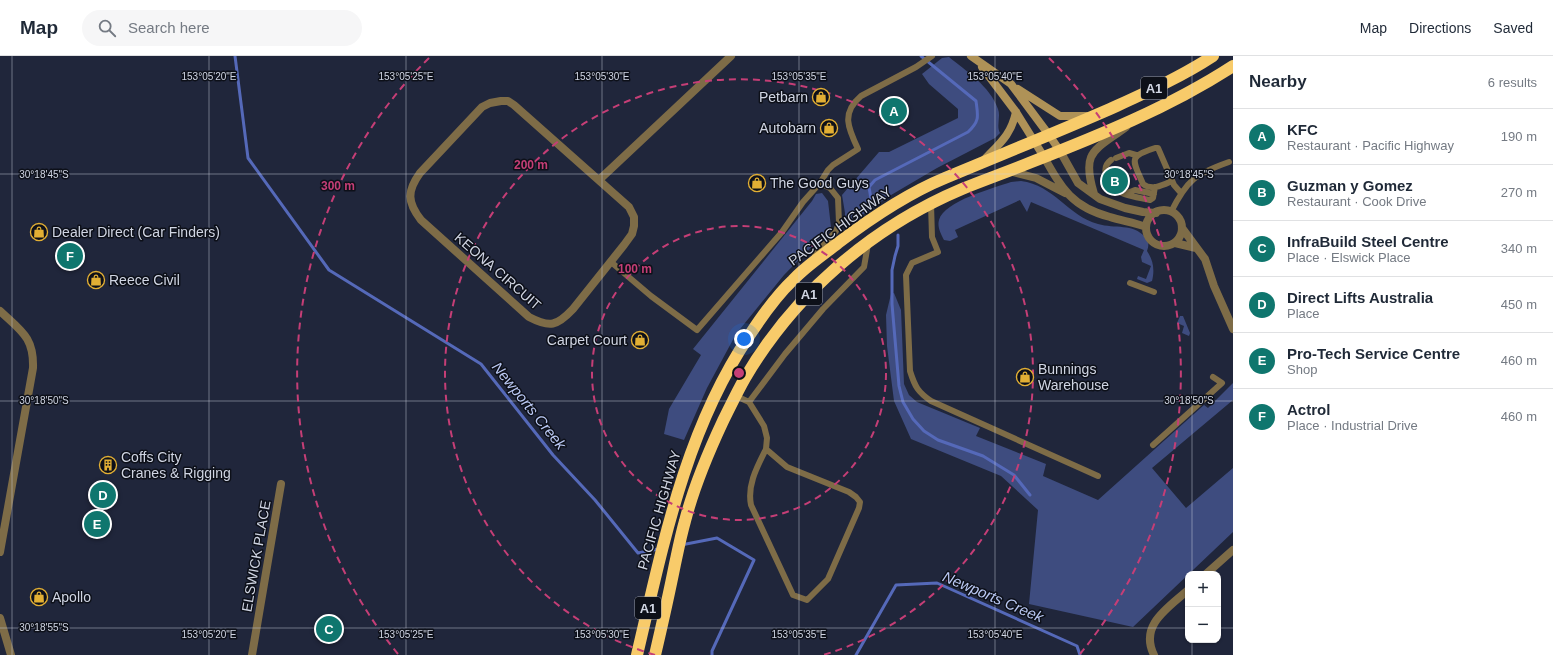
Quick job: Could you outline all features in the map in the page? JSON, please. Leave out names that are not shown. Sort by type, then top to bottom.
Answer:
[{"type":"highway","name":"PACIFIC HIGHWAY","points":[[637,655],[666,536],[688,458],[706,413],[727,372],[757,323],[794,279],[852,233],[907,196],[943,178],[1093,116],[1157,87],[1213,56]]},
{"type":"highway","name":"PACIFIC HIGHWAY","points":[[655,655],[681,534],[697,482],[709,451],[736,396],[763,351],[792,313],[830,273],[868,242],[931,204],[961,189],[1060,151],[1143,114],[1179,97],[1233,66]]},
{"type":"street","points":[[599,180],[731,56]]},
{"type":"street","points":[[975,59],[1028,97],[1060,116],[1093,116]]},
{"type":"street","points":[[975,59],[1016,112],[1067,195]]},
{"type":"street","points":[[1011,84],[1050,134],[1078,183],[1107,203],[1143,212],[1171,212],[1179,219],[1182,228],[1206,259],[1214,286],[1233,329]]},
{"type":"street","name":"KEONA CIRCUIT","points":[[508,101],[629,208],[634,217],[632,234],[611,262],[565,317],[555,324],[541,324],[529,317],[421,220],[413,210],[410,192],[420,173],[482,107],[490,102],[508,101]]},
{"type":"street","points":[[980,164],[1008,134],[1014,122],[1016,112]]},
{"type":"street","points":[[1094,194],[1088,170],[1090,157],[1098,148],[1143,114]]},
{"type":"street","points":[[1008,171],[1042,181],[1093,212],[1146,227]]},
{"type":"street","points":[[1156,212],[1149,219],[1146,227],[1148,237],[1155,244],[1165,246],[1175,243],[1196,248]]},
{"type":"street","points":[[1175,243],[1181,234],[1182,228]]},
{"type":"street","points":[[0,311],[27,338],[34,354],[33,368],[0,552]]},
{"type":"street","name":"ELSWICK PLACE","points":[[252,655],[281,484]]},
{"type":"street","points":[[1209,571],[1233,550]]},
{"type":"street","points":[[1154,655],[1149,643],[1151,628],[1163,612],[1185,593]]},
{"type":"street","points":[[0,618],[11,655]]},
{"type":"lane","points":[[611,262],[650,296],[696,330],[782,232],[803,202],[820,183],[833,165],[858,149],[848,124],[849,110],[854,102],[861,96],[932,56]]},
{"type":"lane","points":[[1154,191],[1153,199],[1150,200],[1114,190],[1109,183],[1105,169],[1108,162],[1129,153],[1136,155],[1158,148],[1172,181],[1177,190],[1181,193]]},
{"type":"lane","points":[[1136,155],[1134,161],[1143,184],[1154,191]]},
{"type":"lane","points":[[1171,212],[1188,183],[1206,170],[1229,162]]},
{"type":"lane","points":[[1154,191],[1172,181]]},
{"type":"lane","points":[[794,279],[836,231],[839,223],[838,198],[830,188],[820,183]]},
{"type":"lane","points":[[931,204],[932,237],[938,252],[912,263],[906,275],[910,371],[919,392],[931,401],[1098,476]]},
{"type":"lane","points":[[749,402],[785,354],[823,309],[864,266],[868,242]]},
{"type":"lane","points":[[1130,283],[1154,292]]},
{"type":"lane","points":[[1153,445],[1222,383],[1213,377]]},
{"type":"lane","points":[[736,396],[749,402],[764,426],[767,438],[766,449],[753,477],[749,495],[751,505],[793,595],[807,600],[828,579],[856,515],[860,502],[849,492],[787,467],[766,449]]},
{"type":"shaded area","points":[[949,57],[977,80],[989,93],[998,109],[998,127],[1000,133],[995,138],[937,168],[886,198],[850,224],[844,226],[845,213],[842,195],[879,152],[889,152],[958,118],[958,109],[929,84],[922,74],[942,58]]},
{"type":"shaded area","points":[[1021,181],[1043,188],[1087,220],[1098,224],[1129,228],[1140,233],[1148,242],[1147,251],[1152,261],[1153,269],[1152,281],[1147,283],[1137,279],[1138,276],[1146,279],[1151,266],[1142,262],[1141,257],[1144,250],[1031,202],[1027,212],[1020,200],[955,230],[958,237],[950,241],[944,240],[940,230],[939,220],[943,213],[950,207],[970,196],[1011,182]]},
{"type":"shaded area","points":[[822,193],[828,201],[831,227],[784,275],[736,334],[707,388],[684,440],[664,434],[669,409],[701,355],[693,349],[812,201],[816,194]]},
{"type":"shaded area","points":[[894,293],[901,310],[904,384],[909,395],[917,402],[980,428],[976,436],[1046,464],[1043,476],[1098,500],[1204,405],[1208,408],[1233,383],[1233,400],[1152,468],[1186,508],[1233,468],[1233,532],[1192,571],[1185,571],[1185,578],[1133,627],[1029,604],[1038,510],[1001,476],[911,439],[894,401],[887,346],[886,315],[891,294]]},
{"type":"shaded area","points":[[1180,316],[1183,316],[1190,333],[1189,336],[1182,333],[1184,326],[1177,323]]},
{"type":"waterway","name":"Newports Creek","points":[[235,56],[248,158],[329,270],[481,364],[553,455],[595,500],[638,553],[658,549]]},
{"type":"waterway","points":[[876,203],[871,199],[869,187],[875,180],[968,132],[975,125],[978,114],[976,101],[921,56]]},
{"type":"waterway","points":[[898,235],[898,246],[892,270],[892,304],[899,386],[903,402],[913,419],[924,431],[938,440],[983,456],[1014,475],[1030,495]]},
{"type":"waterway","name":"Newports Creek","points":[[681,545],[717,538],[754,560],[712,651],[712,655]]},
{"type":"waterway","name":"Newports Creek","points":[[856,655],[896,585],[937,583],[1077,646],[1080,655]]},
{"type":"place","name":"Petbarn","points":[[821,97]]},
{"type":"place","name":"KFC","points":[[894,111]]},
{"type":"place","name":"Autobarn","points":[[829,128]]},
{"type":"place","name":"Guzman y Gomez","points":[[1115,181]]},
{"type":"place","name":"The Good Guys","points":[[757,183]]},
{"type":"place","name":"Dealer Direct (Car Finders)","points":[[39,232]]},
{"type":"place","name":"Actrol","points":[[70,256]]},
{"type":"place","name":"Reece Civil","points":[[96,280]]},
{"type":"place","name":"Carpet Court","points":[[640,340]]},
{"type":"place","name":"Bunnings Warehouse","points":[[1025,377]]},
{"type":"place","name":"Coffs City Cranes & Rigging","points":[[108,465]]},
{"type":"place","name":"Direct Lifts Australia","points":[[103,495]]},
{"type":"place","name":"Pro-Tech Service Centre","points":[[97,524]]},
{"type":"place","name":"Apollo","points":[[39,597]]},
{"type":"place","name":"InfraBuild Steel Centre","points":[[329,629]]}]
